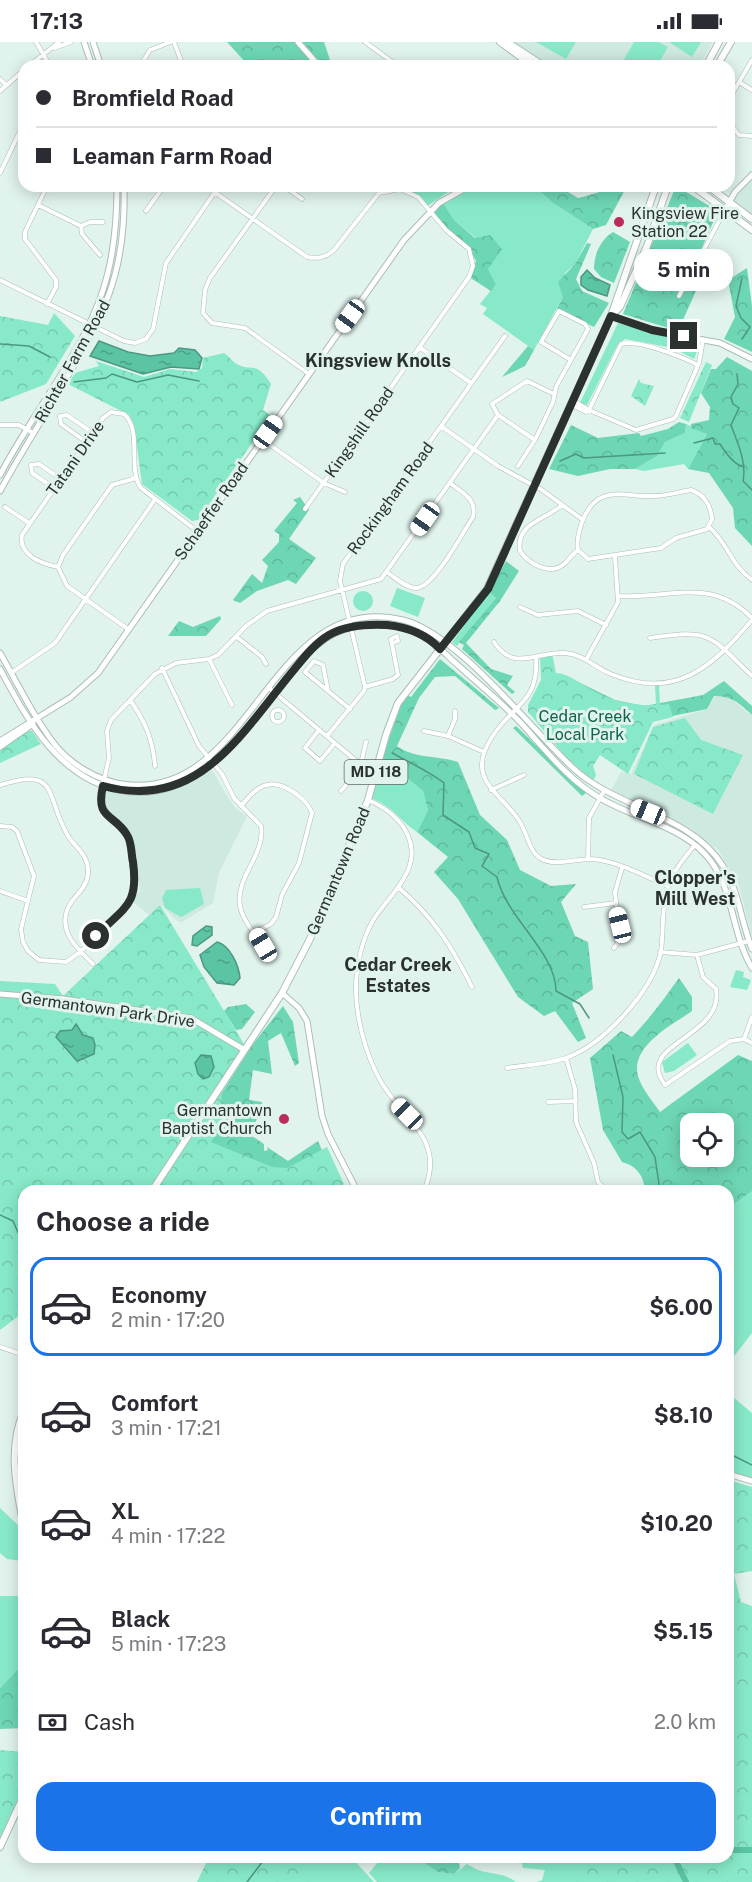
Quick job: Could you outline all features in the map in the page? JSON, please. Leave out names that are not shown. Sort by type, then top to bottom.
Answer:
[{"type":"main road","points":[[84,42],[90,60]]},
{"type":"main road","points":[[93,42],[99,60]]},
{"type":"main road","points":[[298,42],[314,60]]},
{"type":"main road","points":[[500,42],[525,60]]},
{"type":"main road","points":[[507,42],[535,60]]},
{"type":"main road","points":[[709,60],[719,42]]},
{"type":"main road","points":[[720,60],[731,42]]},
{"type":"main road","points":[[725,210],[752,175]]},
{"type":"main road","name":"Richter Farm Road","points":[[0,491],[91,325],[109,268],[114,241],[117,192]]},
{"type":"main road","name":"Richter Farm Road","points":[[0,475],[109,294],[117,266],[124,218],[124,192]]},
{"type":"main road","name":"Schaeffer Road","points":[[0,747],[21,734],[37,718],[88,684],[404,240],[430,212],[458,192]]},
{"type":"main road","name":"Germantown Road","points":[[156,1185],[243,1049],[282,993],[310,939],[368,800],[386,735],[398,703],[488,589],[611,316],[654,192]]},
{"type":"main road","name":"Germantown Road","points":[[611,316],[620,307],[629,288],[667,192]]},
{"type":"main road","points":[[701,192],[752,230]]},
{"type":"main road","points":[[717,192],[752,219]]},
{"type":"main road","points":[[611,316],[652,330],[729,346],[752,358]]},
{"type":"main road","points":[[0,652],[37,718],[63,754],[104,783],[154,784],[176,779],[209,759],[310,642],[326,630],[350,620],[369,618],[403,620],[420,626],[445,642],[518,709],[562,757],[604,791],[700,840],[722,864],[729,876],[752,949]]},
{"type":"main road","points":[[0,669],[31,723],[69,767],[104,783],[137,793],[157,792],[177,785],[214,764],[318,643],[330,635],[352,627],[396,626],[419,634],[440,649],[512,714],[577,782],[600,798],[675,833],[704,853],[722,879],[742,944],[752,968]]},
{"type":"main road","name":"Schaeffer Road","points":[[0,741],[31,723]]},
{"type":"main road","points":[[21,734],[30,731],[39,734]]},
{"type":"main road","points":[[282,993],[299,1008],[308,1021],[322,1116],[330,1140],[354,1185]]},
{"type":"main road","name":"Germantown Park Drive","points":[[0,994],[63,999],[191,1018],[243,1049]]},
{"type":"main road","points":[[18,1431],[15,1468],[18,1488]]},
{"type":"main road","points":[[734,1476],[752,1481]]},
{"type":"main road","points":[[0,1847],[18,1808]]},
{"type":"street","points":[[36,42],[46,60]]},
{"type":"street","points":[[36,60],[59,42]]},
{"type":"street","points":[[42,54],[70,42]]},
{"type":"street","points":[[144,60],[150,50],[172,42],[180,60]]},
{"type":"street","points":[[365,42],[390,60]]},
{"type":"street","points":[[735,89],[752,60]]},
{"type":"street","points":[[0,91],[18,75]]},
{"type":"street","points":[[0,79],[6,85]]},
{"type":"street","points":[[739,82],[752,90]]},
{"type":"street","points":[[735,130],[739,135],[752,136]]},
{"type":"street","points":[[0,173],[2,163],[18,134]]},
{"type":"street","points":[[44,192],[25,239],[56,280],[56,287],[47,304]]},
{"type":"street","points":[[146,211],[160,192]]},
{"type":"street","points":[[0,280],[124,341],[135,343],[146,339],[153,329],[166,263],[215,192],[253,220]]},
{"type":"street","points":[[272,192],[210,278],[203,305],[205,317],[212,323],[245,328],[309,374]]},
{"type":"street","points":[[292,192],[302,199]]},
{"type":"street","name":"Kingshill Road","points":[[253,220],[307,257],[326,257],[382,192]]},
{"type":"street","name":"Kingshill Road","points":[[305,509],[469,277],[473,266],[469,249],[446,230],[410,192]]},
{"type":"street","points":[[38,205],[81,226],[90,222],[103,222]]},
{"type":"street","points":[[679,296],[725,210]]},
{"type":"street","points":[[81,226],[82,234],[100,255]]},
{"type":"street","points":[[518,466],[535,440],[553,402],[554,394],[588,328],[559,311],[541,342],[571,360]]},
{"type":"street","name":"Rockingham Road","points":[[365,687],[342,591],[340,572],[343,564],[505,336]]},
{"type":"street","points":[[573,403],[636,430],[673,419],[698,365],[703,339]]},
{"type":"street","points":[[589,410],[621,344],[632,343],[672,353],[698,365]]},
{"type":"street","points":[[419,347],[471,383]]},
{"type":"street","points":[[535,440],[492,408],[495,400],[523,382],[532,382],[554,394]]},
{"type":"street","name":"Tatani Drive","points":[[58,567],[39,561],[24,551],[21,540],[29,523],[103,418],[111,412],[127,417],[132,426],[136,478]]},
{"type":"street","points":[[0,826],[12,827],[21,837],[34,876],[21,928],[28,951],[39,960],[59,963],[80,952],[129,903],[135,890],[129,840],[125,832],[102,812],[100,797],[109,758],[108,725],[147,681],[162,668],[176,663],[209,659],[225,651],[248,625],[267,611],[372,583],[387,572],[498,414]]},
{"type":"street","points":[[86,442],[61,424],[60,416],[67,415],[93,433]]},
{"type":"street","points":[[0,425],[19,425],[33,433]]},
{"type":"street","points":[[442,427],[583,520]]},
{"type":"street","points":[[262,439],[324,483],[345,492]]},
{"type":"street","points":[[54,488],[32,473],[31,465],[39,464],[61,478]]},
{"type":"street","points":[[128,629],[67,586],[58,567],[63,555],[112,485],[136,478],[141,488],[154,501],[197,531]]},
{"type":"street","points":[[387,572],[407,586],[417,588],[430,583],[473,517],[475,509],[471,499],[450,483]]},
{"type":"street","points":[[691,490],[700,493],[710,507],[712,519],[709,527],[676,538],[661,548],[615,557],[588,559],[578,550],[577,543],[583,520],[596,501],[611,494],[652,496],[691,490]]},
{"type":"street","points":[[11,673],[55,643],[154,501]]},
{"type":"street","points":[[562,506],[532,522],[520,542],[520,551],[529,561],[546,569],[562,566],[578,550]]},
{"type":"street","points":[[5,507],[29,523]]},
{"type":"street","points":[[709,527],[722,538],[729,558],[752,580]]},
{"type":"street","points":[[586,660],[619,596],[615,557]]},
{"type":"street","points":[[494,642],[507,657],[519,659],[564,653],[586,660],[618,677],[654,684],[687,678],[711,664],[726,651],[752,619],[730,601],[702,592],[619,596]]},
{"type":"street","points":[[520,607],[538,615],[578,611],[606,625]]},
{"type":"street","points":[[650,638],[700,634],[708,636],[752,676]]},
{"type":"street","points":[[238,638],[262,657],[266,664]]},
{"type":"street","points":[[327,736],[365,687],[393,679],[398,675],[393,642]]},
{"type":"street","points":[[536,657],[534,688],[493,735],[484,752],[483,771],[491,790],[514,814],[534,852],[541,858],[556,862],[588,859],[608,862],[668,886]]},
{"type":"street","points":[[209,659],[232,705]]},
{"type":"street","points":[[328,691],[323,665],[314,661],[305,672],[328,691],[350,709]]},
{"type":"street","points":[[162,668],[181,704],[193,737],[214,764],[241,806],[259,821],[262,834],[240,899],[242,911],[271,958]]},
{"type":"street","points":[[269,688],[360,764]]},
{"type":"street","points":[[130,700],[149,733],[155,766]]},
{"type":"street","points":[[284,715],[292,707]]},
{"type":"street","points":[[448,736],[456,719],[454,711]]},
{"type":"street","points":[[319,730],[305,748],[320,761],[335,743]]},
{"type":"street","points":[[424,731],[448,736],[484,752]]},
{"type":"street","points":[[341,790],[360,764],[366,742]]},
{"type":"street","points":[[491,790],[524,775]]},
{"type":"street","points":[[0,785],[27,778],[46,786],[51,792],[68,836],[86,860],[86,883],[72,902],[65,920],[67,934],[80,952],[93,964]]},
{"type":"street","points":[[241,806],[262,787],[274,784],[303,798],[312,813],[298,862],[282,895],[276,917],[271,924],[256,932]]},
{"type":"street","points":[[588,859],[587,827],[604,791]]},
{"type":"street","points":[[368,800],[395,814],[408,834],[411,859],[405,876],[372,922],[364,940],[358,963],[357,1001],[372,1065],[388,1093],[418,1127],[427,1146],[430,1165],[425,1185]]},
{"type":"street","points":[[507,1068],[566,1058],[601,1036],[639,998],[652,975],[660,952],[668,886],[700,840]]},
{"type":"street","points":[[614,948],[619,944],[621,932],[616,903],[617,884],[622,868]]},
{"type":"street","points":[[398,887],[423,909],[439,928],[472,987]]},
{"type":"street","points":[[0,891],[28,901]]},
{"type":"street","points":[[584,907],[616,903]]},
{"type":"street","points":[[660,952],[698,955],[749,941]]},
{"type":"street","points":[[698,955],[703,977],[716,989],[717,996],[706,1023],[660,1057],[657,1067],[662,1082],[665,1085],[726,1043],[744,1039],[752,1043]]},
{"type":"street","points":[[744,1039],[752,1017]]},
{"type":"street","points":[[566,1058],[574,1082],[576,1122],[594,1163],[594,1175],[602,1185]]},
{"type":"street","points":[[548,1102],[576,1101]]},
{"type":"street","points":[[0,1347],[18,1353]]},
{"type":"shaded area","points":[[513,42],[713,42],[702,60],[542,60]]},
{"type":"shaded area","points":[[752,175],[752,219],[730,201]]},
{"type":"shaded area","points":[[723,692],[752,716],[752,938],[739,886],[719,851],[689,827],[611,790],[621,772],[631,774],[654,725],[707,709],[715,696]]},
{"type":"shaded area","points":[[212,770],[237,810],[247,816],[219,873],[213,903],[182,922],[177,921],[161,905],[149,915],[132,901],[140,890],[131,834],[107,810],[105,796],[107,791],[137,796],[168,792]]},
{"type":"green space","points":[[227,42],[296,42],[311,60],[244,60]]},
{"type":"green space","points":[[301,42],[324,42],[330,60],[316,60]]},
{"type":"green space","points":[[536,42],[576,42],[566,59]]},
{"type":"green space","points":[[634,42],[658,42],[668,47],[660,60],[624,60]]},
{"type":"green space","points":[[669,42],[701,42],[692,57]]},
{"type":"green space","points":[[410,192],[448,192],[426,207]]},
{"type":"green space","points":[[458,192],[541,192],[553,203],[593,229],[575,264],[565,273],[563,297],[534,350],[483,314],[487,308],[480,304],[496,284],[488,269],[490,235],[476,238],[454,220],[442,201]]},
{"type":"green space","points":[[541,192],[568,192],[578,198],[598,192],[624,192],[606,225],[593,229],[553,203]]},
{"type":"green space","points":[[674,192],[686,192],[718,211],[700,252],[721,271],[700,282],[678,331],[623,314]]},
{"type":"green space","points":[[442,201],[454,220],[475,238],[490,235],[502,249],[488,269],[496,284],[491,291],[469,277],[476,261],[469,249],[430,212]]},
{"type":"green space","points":[[613,232],[630,242],[614,283],[601,277],[594,269],[599,248]]},
{"type":"green space","points":[[587,243],[591,244],[576,279],[582,291],[609,303],[594,327],[557,309],[563,297],[558,282],[575,264]]},
{"type":"green space","points":[[747,268],[752,306],[752,352],[724,339],[735,317],[728,280]]},
{"type":"green space","points":[[54,313],[75,336],[46,384],[0,402],[0,316],[48,325]]},
{"type":"green space","points":[[618,323],[700,342],[694,359],[673,348],[625,339],[618,344],[587,405],[580,403]]},
{"type":"green space","points":[[528,346],[534,350],[525,366],[502,377]]},
{"type":"green space","points":[[224,353],[235,363],[257,369],[266,376],[271,384],[263,410],[271,416],[198,520],[192,521],[142,484],[134,425],[129,415],[68,384],[75,373],[99,366],[96,361],[144,377],[170,369],[196,372],[202,368],[203,358]]},
{"type":"green space","points":[[727,357],[752,371],[752,546],[735,528],[733,508],[709,473],[688,469],[707,434],[691,428],[691,424],[709,420],[710,407],[701,393],[711,369],[716,369]]},
{"type":"green space","points":[[706,362],[712,365],[689,422],[680,418]]},
{"type":"green space","points":[[639,379],[641,383],[654,386],[645,406],[631,396]]},
{"type":"green space","points":[[679,422],[686,424],[685,433],[665,442],[657,456],[635,469],[610,469],[578,476],[549,469],[571,425],[598,438],[639,433],[641,436],[668,429]]},
{"type":"green space","points":[[686,424],[707,434],[688,469],[684,464],[644,471],[635,469],[657,456],[665,442],[685,433]]},
{"type":"green space","points":[[300,497],[309,510],[289,539],[316,558],[296,584],[288,580],[257,591],[240,603],[233,600],[252,574],[262,583],[268,566],[262,560],[279,542],[279,534],[274,531],[297,503],[293,500]]},
{"type":"green space","points":[[506,561],[519,571],[500,601],[466,643],[491,669],[513,676],[507,685],[515,692],[512,694],[462,649],[464,645],[459,642],[496,598],[489,592]]},
{"type":"green space","points":[[397,588],[425,598],[418,617],[390,606]]},
{"type":"green space","points":[[363,591],[370,594],[373,601],[370,608],[363,611],[356,608],[353,601],[356,594]]},
{"type":"green space","points":[[489,592],[496,598],[457,646],[452,642]]},
{"type":"green space","points":[[220,616],[221,619],[206,636],[168,636],[179,621],[193,627]]},
{"type":"green space","name":"Cedar Creek Local Park","points":[[552,653],[556,673],[617,701],[656,705],[655,684],[659,684],[660,705],[669,704],[673,717],[653,722],[628,774],[600,755],[593,766],[596,775],[593,781],[566,757],[528,712],[528,705],[541,680],[540,656]]},
{"type":"green space","points":[[440,659],[499,708],[495,710],[455,676],[435,677],[419,698],[397,746],[418,755],[458,762],[480,815],[507,840],[520,870],[551,886],[576,884],[561,902],[575,936],[588,942],[593,989],[572,1003],[586,1038],[578,1042],[555,1011],[544,1016],[518,997],[458,899],[434,872],[448,857],[417,832],[428,810],[423,791],[382,758],[405,694],[411,697]]},
{"type":"green space","points":[[560,673],[615,700],[644,706],[703,695],[724,681],[752,706],[752,715],[735,701],[714,696],[707,709],[653,720],[611,707]]},
{"type":"green space","points":[[685,718],[701,740],[743,755],[713,814],[634,774],[653,727]]},
{"type":"green space","points":[[516,726],[586,793],[582,796],[513,728]]},
{"type":"green space","points":[[26,730],[32,731],[41,744],[0,763],[0,744]]},
{"type":"green space","points":[[382,758],[423,791],[428,810],[417,832],[391,810],[371,798]]},
{"type":"green space","points":[[200,888],[204,904],[181,917],[165,908],[162,898],[166,890]]},
{"type":"green space","points":[[160,905],[244,1044],[215,1090],[221,1088],[223,1122],[211,1142],[272,1167],[287,1168],[327,1147],[344,1184],[18,1185],[18,1316],[0,1330],[0,981],[55,984],[63,996]]},
{"type":"green space","points":[[736,970],[744,972],[743,977],[751,980],[747,990],[730,987]]},
{"type":"green space","points":[[679,978],[692,997],[692,1011],[654,1038],[640,1055],[637,1065],[642,1085],[660,1112],[738,1055],[752,1061],[752,1191],[734,1204],[734,1185],[644,1185],[639,1172],[622,1162],[603,1130],[590,1058],[621,1031],[632,1037]]},
{"type":"green space","points":[[246,1004],[255,1012],[242,1029],[236,1030],[224,1011],[228,1007]]},
{"type":"green space","points":[[283,1006],[293,1022],[299,1063],[295,1066],[281,1033],[268,1041],[272,1074],[253,1070],[249,1100],[262,1102],[262,1110],[249,1134],[264,1144],[264,1151],[268,1150],[267,1147],[288,1161],[318,1141],[331,1172],[213,1185],[163,1185],[253,1044]]},
{"type":"green space","points":[[688,1043],[697,1055],[674,1071],[665,1073],[662,1062]]},
{"type":"green space","points":[[752,1191],[752,1333],[734,1356],[734,1204]]},
{"type":"green space","points":[[734,1398],[752,1413],[752,1481],[734,1476]]},
{"type":"green space","points":[[734,1482],[752,1487],[752,1571],[734,1574]]},
{"type":"green space","points":[[0,1508],[18,1525],[18,1560],[7,1559],[0,1553]]},
{"type":"green space","points":[[734,1574],[741,1602],[752,1606],[752,1689],[734,1688]]},
{"type":"green space","points":[[0,1596],[18,1596],[18,1669],[0,1688]]},
{"type":"green space","points":[[18,1669],[18,1728],[0,1729],[0,1688]]},
{"type":"green space","points":[[734,1678],[752,1679],[752,1755],[734,1739]]},
{"type":"green space","points":[[734,1727],[752,1728],[752,1882],[576,1882],[585,1863],[734,1863]]},
{"type":"green space","points":[[0,1750],[18,1752],[18,1800],[0,1840]]},
{"type":"green space","points":[[206,1863],[302,1863],[320,1882],[197,1882]]},
{"type":"green space","points":[[301,1863],[357,1863],[374,1882],[319,1882]]},
{"type":"green space","points":[[377,1863],[424,1863],[438,1872],[454,1874],[467,1864],[481,1871],[505,1876],[516,1882],[377,1882],[369,1873]]},
{"type":"green space","points":[[424,1863],[459,1863],[460,1868],[454,1874],[438,1872]]},
{"type":"green space","points":[[522,1863],[591,1863],[581,1882],[537,1882],[542,1880],[545,1870],[523,1868]]},
{"type":"water","points":[[587,270],[595,278],[610,285],[607,296],[588,290],[581,285],[581,277]]},
{"type":"water","points":[[99,341],[128,352],[150,356],[174,353],[179,348],[195,350],[202,358],[199,369],[171,367],[143,374],[90,356]]},
{"type":"water","points":[[206,926],[212,927],[212,935],[197,946],[192,945],[193,936]]},
{"type":"water","points":[[217,942],[226,947],[236,962],[240,978],[234,985],[217,983],[204,967],[200,955]]},
{"type":"water","points":[[76,1024],[83,1035],[93,1038],[95,1045],[94,1054],[77,1061],[56,1037],[60,1031],[72,1030]]},
{"type":"water","points":[[201,1055],[211,1056],[214,1067],[209,1077],[203,1079],[198,1074],[195,1063]]},
{"type":"waterway","points":[[742,278],[736,306],[741,318],[750,327],[742,339]]},
{"type":"waterway","points":[[0,344],[29,346],[50,357]]},
{"type":"waterway","points":[[74,382],[106,378],[112,374],[137,382],[168,375],[199,381]]},
{"type":"waterway","points":[[737,374],[738,384],[731,397],[733,404],[739,408],[731,425],[743,459],[743,481],[752,490]]},
{"type":"waterway","points":[[694,443],[713,438],[715,444],[720,444],[733,461],[744,467]]},
{"type":"waterway","points":[[560,461],[576,454],[584,458],[665,453]]},
{"type":"waterway","points":[[392,753],[444,783],[443,815],[469,832],[475,848],[489,854],[482,866],[497,877],[510,907],[548,962],[556,991],[580,1004],[589,1018]]},
{"type":"waterway","points":[[613,1055],[623,1097],[622,1132],[628,1139],[640,1132],[655,1157],[659,1185]]},
{"type":"waterway","points":[[0,1215],[13,1221],[18,1232]]},
{"type":"waterway","points":[[734,1456],[752,1465]]},
{"type":"waterway","points":[[734,1850],[752,1850]]},
{"type":"waterway","points":[[247,1882],[261,1863]]},
{"type":"waterway","points":[[677,1863],[686,1882]]},
{"type":"place","name":"Kingsview Fire Station 22","points":[[619,222]]},
{"type":"place","name":"Germantown Baptist Church","points":[[284,1119]]},
{"type":"district","name":"Kingsview Knolls","points":[[378,361]]},
{"type":"district","name":"Clopper's Mill West","points":[[695,888]]},
{"type":"district","name":"Cedar Creek Estates","points":[[398,975]]},
{"type":"route","points":[[96,936],[129,903],[136,886],[128,836],[102,812],[100,797],[103,786],[137,793],[157,792],[177,785],[214,764],[318,643],[341,630],[367,625],[396,626],[411,630],[435,643],[440,649],[488,589],[611,316],[652,330],[684,336]]}]
